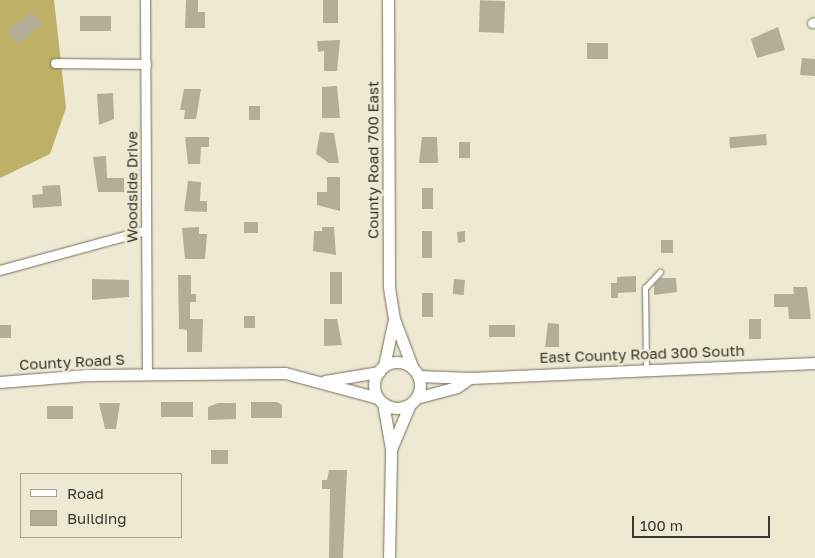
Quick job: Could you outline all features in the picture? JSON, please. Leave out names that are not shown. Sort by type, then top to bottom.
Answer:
[{"type":"street","name":"Woodside Drive","points":[[145,0],[147,374]]},
{"type":"street","name":"County Road 700 East","points":[[388,0],[389,286],[394,319],[415,372]]},
{"type":"street","points":[[54,63],[146,64]]},
{"type":"street","points":[[0,270],[146,230]]},
{"type":"street","name":"County Road 700 East","points":[[381,369],[394,319]]},
{"type":"street","points":[[325,382],[381,369],[399,362],[415,372],[413,401],[391,449]]},
{"type":"street","name":"East County Road 300 South","points":[[415,372],[470,378],[815,363]]},
{"type":"street","points":[[381,369],[374,384],[380,401],[391,449],[389,558]]},
{"type":"street","points":[[147,374],[285,373],[325,382],[340,390],[380,401],[396,408],[413,401]]},
{"type":"street","name":"County Road S","points":[[0,382],[147,374]]},
{"type":"street","name":"East County Road 300 South","points":[[413,401],[457,387],[470,378]]},
{"type":"lane","points":[[646,370],[645,288],[660,272]]},
{"type":"shaded area","points":[[0,0],[54,0],[66,108],[50,154],[0,178]]},
{"type":"building","points":[[186,0],[198,0],[198,12],[205,12],[205,28],[185,28]]},
{"type":"building","points":[[323,0],[338,0],[338,23],[323,23]]},
{"type":"building","points":[[480,0],[505,1],[504,33],[479,32]]},
{"type":"building","points":[[32,12],[42,25],[17,44],[8,31]]},
{"type":"building","points":[[80,16],[111,16],[111,31],[80,31]]},
{"type":"building","points":[[778,27],[785,50],[757,58],[751,39]]},
{"type":"building","points":[[340,40],[337,71],[324,71],[324,51],[318,52],[317,41]]},
{"type":"building","points":[[587,43],[608,43],[608,59],[587,59]]},
{"type":"building","points":[[802,58],[815,59],[815,76],[800,75]]},
{"type":"building","points":[[337,86],[340,118],[322,118],[322,87]]},
{"type":"building","points":[[184,89],[201,89],[196,119],[184,119],[185,110],[180,110]]},
{"type":"building","points":[[113,93],[114,119],[99,125],[97,94]]},
{"type":"building","points":[[249,106],[260,106],[260,120],[249,120]]},
{"type":"building","points":[[320,132],[334,133],[339,163],[329,163],[316,154]]},
{"type":"building","points":[[766,134],[767,145],[730,148],[729,137]]},
{"type":"building","points":[[185,137],[209,137],[209,147],[201,147],[200,164],[188,164]]},
{"type":"building","points":[[422,137],[437,137],[438,163],[419,163]]},
{"type":"building","points":[[459,142],[470,142],[470,158],[459,158]]},
{"type":"building","points":[[106,156],[107,178],[124,178],[124,192],[98,192],[93,157]]},
{"type":"building","points":[[327,177],[340,177],[340,211],[317,205],[317,192],[327,192]]},
{"type":"building","points":[[188,181],[201,182],[200,201],[207,201],[207,212],[184,211]]},
{"type":"building","points":[[60,185],[62,206],[33,208],[32,195],[43,194],[42,186]]},
{"type":"building","points":[[422,188],[433,188],[433,209],[422,209]]},
{"type":"building","points":[[244,222],[258,222],[258,233],[244,233]]},
{"type":"building","points":[[199,227],[199,234],[207,234],[205,259],[185,259],[182,228]]},
{"type":"building","points":[[322,227],[334,227],[336,255],[313,251],[314,231],[322,231]]},
{"type":"building","points":[[422,231],[432,231],[432,258],[422,258]]},
{"type":"building","points":[[465,231],[465,242],[458,243],[457,232]]},
{"type":"building","points":[[661,240],[673,240],[673,253],[661,253]]},
{"type":"building","points":[[330,272],[342,272],[342,304],[330,304]]},
{"type":"building","points":[[178,275],[191,275],[191,294],[196,294],[196,302],[190,302],[190,319],[203,319],[202,352],[187,352],[187,330],[179,329]]},
{"type":"building","points":[[636,276],[636,292],[618,293],[618,298],[611,298],[611,283],[617,283],[617,277]]},
{"type":"building","points":[[660,278],[676,278],[677,292],[654,295],[654,285]]},
{"type":"building","points":[[92,279],[129,280],[129,297],[92,300]]},
{"type":"building","points":[[454,279],[465,280],[464,295],[453,294]]},
{"type":"building","points":[[793,287],[807,287],[811,319],[789,319],[788,307],[774,307],[774,294],[794,294]]},
{"type":"building","points":[[422,293],[433,293],[433,317],[422,317]]},
{"type":"building","points":[[244,316],[255,316],[255,328],[244,328]]},
{"type":"building","points":[[324,319],[337,319],[342,345],[324,346]]},
{"type":"building","points":[[749,319],[761,319],[761,339],[749,339]]},
{"type":"building","points":[[548,323],[559,324],[559,347],[545,347]]},
{"type":"building","points":[[0,325],[11,325],[11,338],[0,338]]},
{"type":"building","points":[[489,325],[515,325],[515,337],[489,337]]},
{"type":"building","points":[[161,402],[193,402],[193,417],[161,417]]},
{"type":"building","points":[[251,402],[277,402],[282,405],[282,418],[251,418]]},
{"type":"building","points":[[99,403],[120,403],[116,429],[105,429]]},
{"type":"building","points":[[218,403],[236,403],[236,419],[208,420],[208,407]]},
{"type":"building","points":[[47,406],[73,406],[73,419],[47,419]]},
{"type":"building","points":[[211,450],[228,450],[228,464],[211,464]]},
{"type":"building","points":[[329,470],[347,470],[343,558],[329,558],[330,489],[322,489],[322,480],[327,480]]}]
